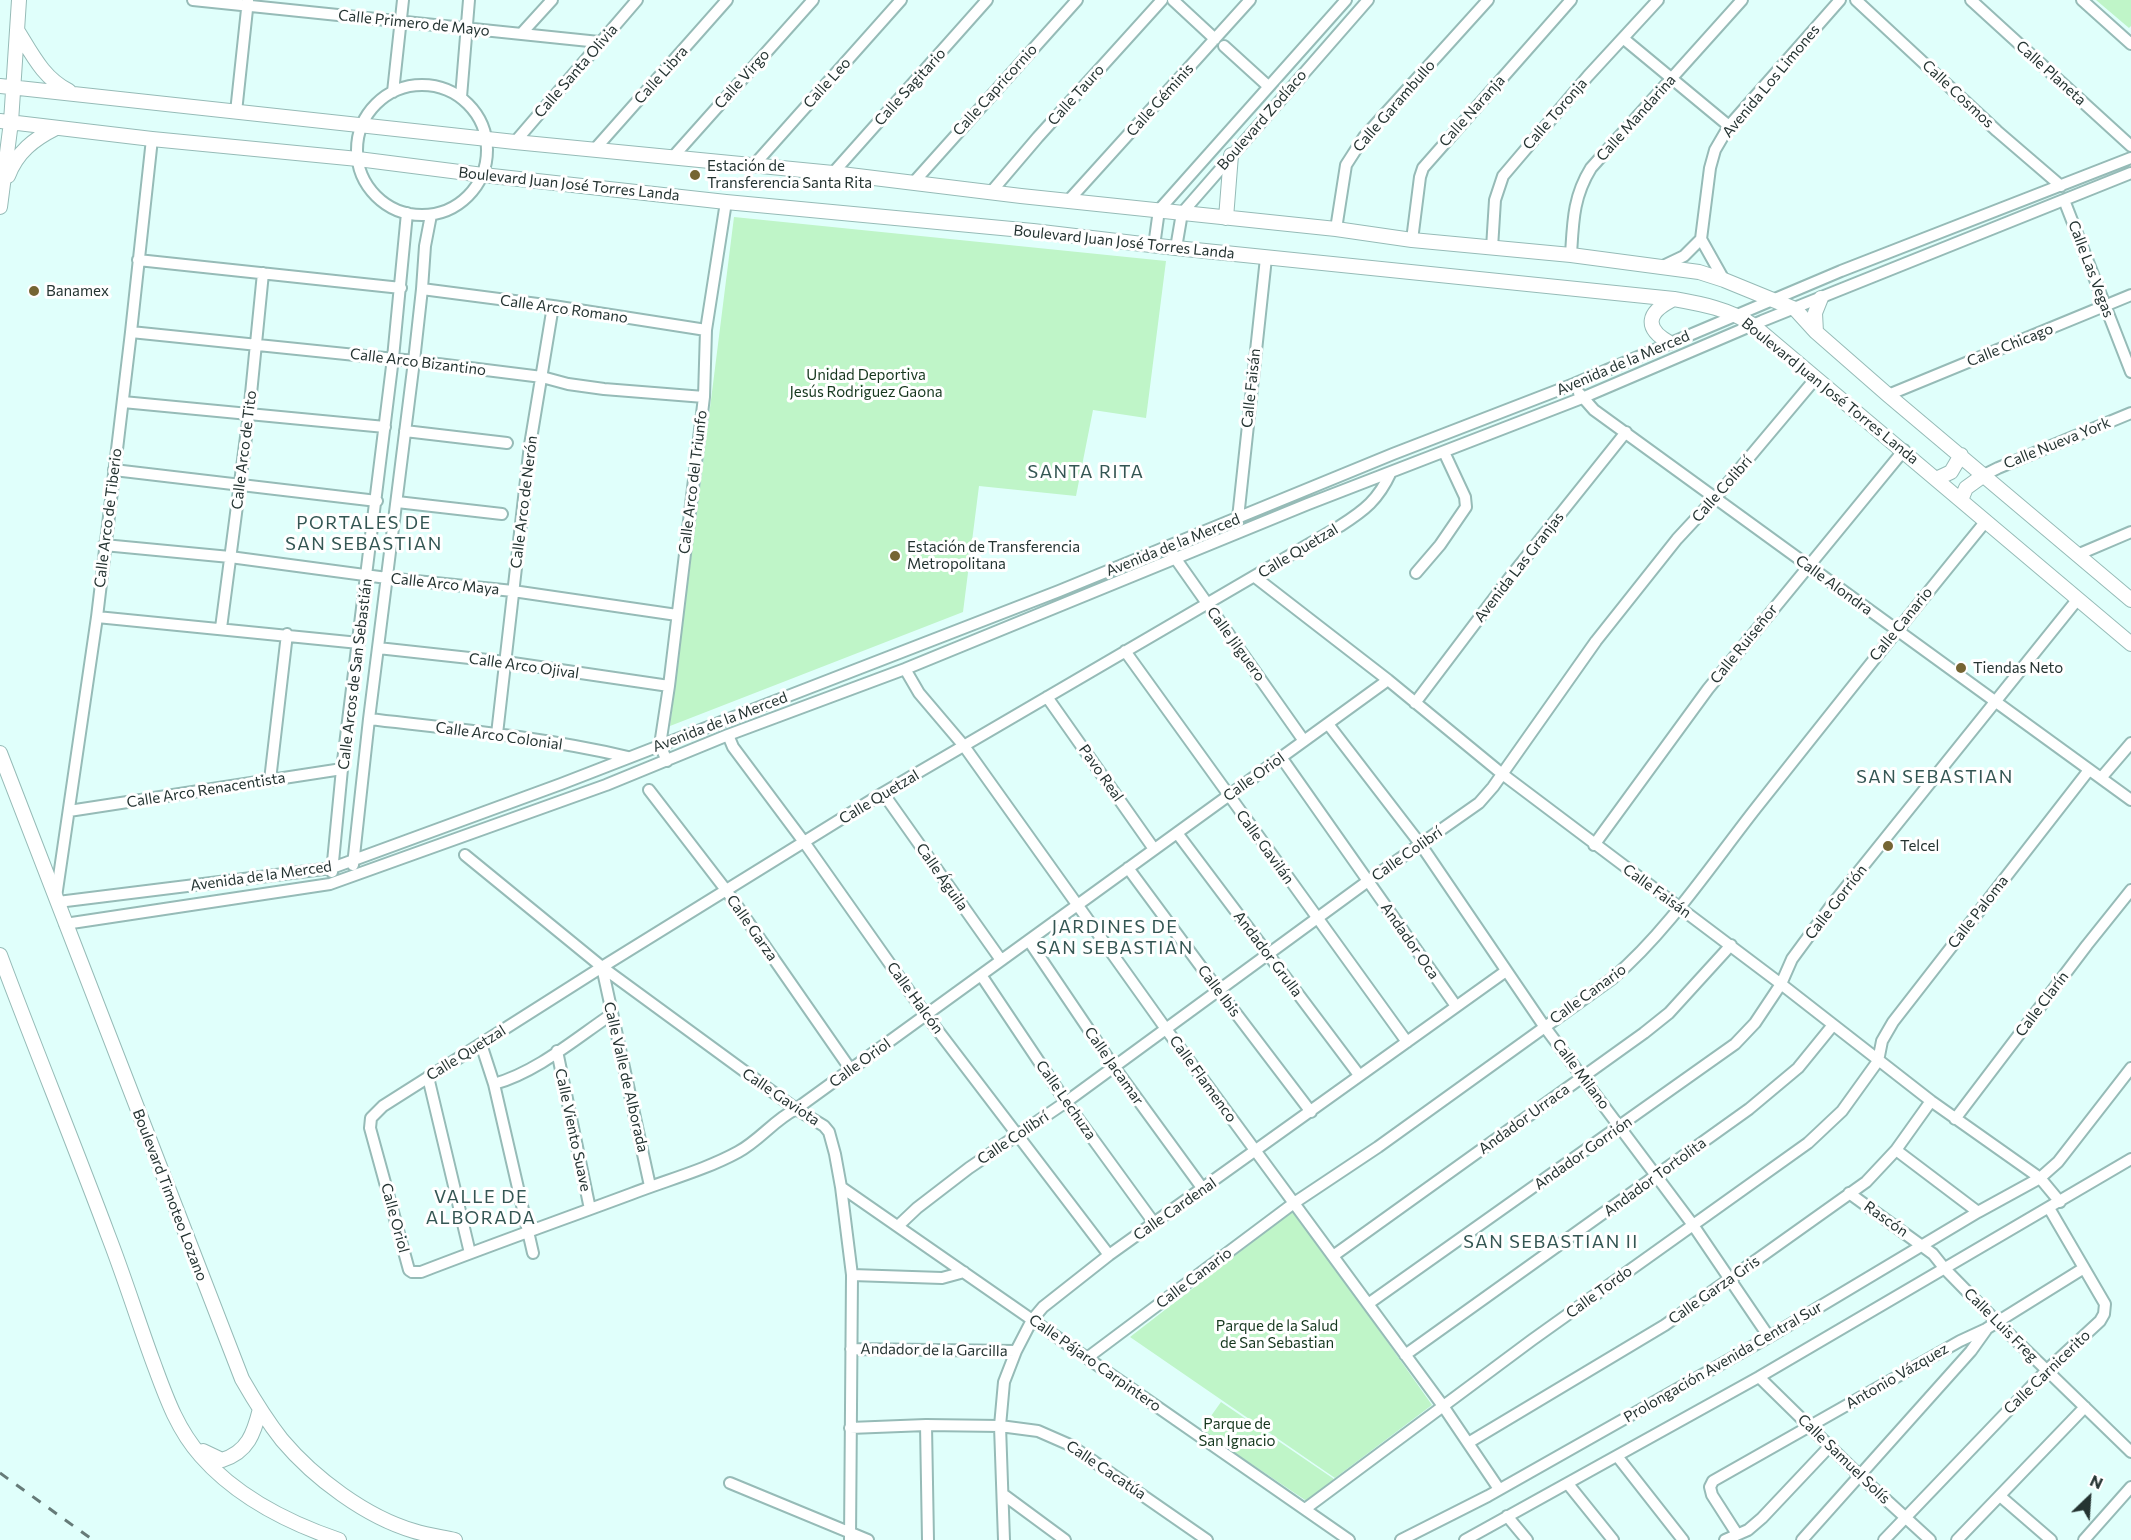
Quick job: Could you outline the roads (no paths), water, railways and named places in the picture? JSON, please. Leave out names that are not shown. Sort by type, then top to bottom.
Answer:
[{"type":"main road","points":[[0,207],[6,86],[18,30],[19,0]]},
{"type":"main road","points":[[18,30],[45,74],[54,82],[80,96]]},
{"type":"main road","name":"Boulevard Juan José Torres Landa","points":[[6,86],[362,126],[833,173],[1336,229],[1412,240],[1571,255],[1699,272],[1795,309],[1816,332],[2131,600]]},
{"type":"main road","name":"Boulevard Juan José Torres Landa","points":[[5,121],[726,202],[1034,231],[1266,258],[1674,299],[1710,306],[1738,315],[1754,325],[2131,644]]},
{"type":"main road","points":[[2,189],[11,166],[19,154],[41,135],[57,128]]},
{"type":"main road","points":[[1226,218],[1231,155]]},
{"type":"main road","points":[[1816,332],[1815,313],[1821,298]]},
{"type":"main road","points":[[1670,343],[1654,332],[1651,324],[1656,311],[1663,304],[1674,299]]},
{"type":"main road","points":[[1936,479],[1951,472],[1961,456]]},
{"type":"main road","points":[[1961,500],[1966,488],[1983,475]]},
{"type":"main road","name":"Boulevard Timoteo Lozano","points":[[0,753],[242,1379],[283,1440],[324,1481],[387,1520],[413,1531],[455,1540]]},
{"type":"main road","points":[[0,955],[108,1235],[171,1410],[201,1456],[231,1483],[269,1510],[339,1540]]},
{"type":"main road","points":[[188,1437],[213,1457],[222,1460],[231,1457],[242,1450],[250,1439],[260,1409]]},
{"type":"street","name":"Calle Primero de Mayo","points":[[193,0],[248,2],[401,22],[599,42]]},
{"type":"street","points":[[393,92],[403,0]]},
{"type":"street","points":[[461,98],[469,0]]},
{"type":"street","points":[[520,34],[552,0]]},
{"type":"street","name":"Calle Santa Olivia","points":[[515,142],[637,0]]},
{"type":"street","name":"Calle Libra","points":[[595,149],[727,0]]},
{"type":"street","name":"Calle Virgo","points":[[672,158],[813,0]]},
{"type":"street","name":"Calle Leo","points":[[754,165],[901,0]]},
{"type":"street","name":"Calle Capricornio","points":[[914,182],[1077,0]]},
{"type":"street","name":"Calle Tauro","points":[[992,191],[1162,0]]},
{"type":"street","points":[[1173,0],[1268,86]]},
{"type":"street","name":"Calle Géminis","points":[[1070,200],[1220,42],[1250,0]]},
{"type":"street","name":"Boulevard Zodíaco","points":[[1160,210],[1346,0]]},
{"type":"street","name":"Boulevard Zodíaco","points":[[1182,213],[1368,0]]},
{"type":"street","name":"Calle Garambullo","points":[[1336,229],[1344,174],[1352,153],[1488,0]]},
{"type":"street","name":"Calle Naranja","points":[[1412,240],[1423,168],[1571,0]]},
{"type":"street","name":"Calle Toronja","points":[[1492,248],[1494,200],[1503,177],[1581,84],[1659,0]]},
{"type":"street","name":"Calle Mandarina","points":[[1571,255],[1573,211],[1581,184],[1602,156],[1742,0]]},
{"type":"street","name":"Avenida Los Limones","points":[[1701,239],[1710,168],[1715,150],[1729,126],[1840,0]]},
{"type":"street","name":"Calle Cosmos","points":[[1857,0],[1989,123],[2061,186]]},
{"type":"street","name":"Calle Planeta","points":[[1971,0],[2131,146]]},
{"type":"street","points":[[2082,0],[2131,44]]},
{"type":"street","points":[[236,112],[248,2]]},
{"type":"street","name":"Calle Sagitario","points":[[833,173],[982,2]]},
{"type":"street","points":[[1624,39],[1729,126]]},
{"type":"street","points":[[428,85],[445,89],[461,98],[478,116],[487,139],[488,153],[483,175],[474,190],[462,202],[447,211],[430,215],[407,213],[386,203],[369,188],[358,159],[357,142],[362,126],[374,106],[393,92],[410,86],[428,85]]},
{"type":"street","name":"Calle Arco de Tiberio","points":[[57,899],[97,617],[152,139]]},
{"type":"street","name":"Avenida de la Merced","points":[[57,899],[332,868],[353,861],[660,745],[1168,547],[1471,423],[1574,384],[1841,271],[2131,158]]},
{"type":"street","name":"Avenida de la Merced","points":[[65,924],[330,884],[352,878],[667,761],[728,735],[905,669],[1391,472],[1582,398],[1754,325],[2131,173]]},
{"type":"street","name":"Calle Las Vegas","points":[[2064,200],[2131,372]]},
{"type":"street","name":"Calle Arco del Triunfo","points":[[660,745],[704,397],[706,330],[726,202]]},
{"type":"street","points":[[1154,246],[1160,210]]},
{"type":"street","name":"Calle Arcos de San Sebastián","points":[[330,884],[342,769],[377,501],[401,288],[407,213]]},
{"type":"street","points":[[1176,248],[1182,213]]},
{"type":"street","name":"Calle Arcos de San Sebastián","points":[[352,878],[430,215]]},
{"type":"street","points":[[1660,267],[1684,256],[1701,239],[1724,280]]},
{"type":"street","name":"Calle Faisán","points":[[1238,518],[1266,258]]},
{"type":"street","points":[[138,260],[401,288]]},
{"type":"street","name":"Calle Arco de Tito","points":[[221,628],[249,414],[263,273]]},
{"type":"street","name":"Calle Arco Romano","points":[[422,289],[553,306],[706,330]]},
{"type":"street","name":"Calle Chicago","points":[[1888,394],[2131,294]]},
{"type":"street","name":"Calle Arco de Nerón","points":[[497,734],[530,445],[553,306]]},
{"type":"street","name":"Calle Arco Bizantino","points":[[131,332],[393,358],[542,377],[568,384],[604,389],[704,397]]},
{"type":"street","name":"Calle Colibrí","points":[[898,1226],[917,1208],[969,1168],[1066,1102],[1368,881],[1479,803],[1493,788],[1501,773],[1596,641],[1677,539],[1716,497],[1816,378]]},
{"type":"street","name":"Calle Alondra","points":[[1574,384],[1582,398],[1594,410],[2131,800]]},
{"type":"street","points":[[123,402],[385,427]]},
{"type":"street","name":"Calle Nueva York","points":[[1983,475],[2131,413]]},
{"type":"street","points":[[405,431],[507,443]]},
{"type":"street","name":"Avenida Las Granjas","points":[[1415,703],[1514,572],[1626,432]]},
{"type":"street","name":"Calle Ruiseñor","points":[[1594,844],[1708,689],[1904,450]]},
{"type":"street","points":[[1416,573],[1440,545],[1466,507],[1465,497],[1444,452]]},
{"type":"street","points":[[114,470],[240,483],[377,501]]},
{"type":"street","name":"Calle Quetzal","points":[[370,1128],[371,1118],[383,1106],[726,890],[883,793],[1340,526],[1378,497],[1391,472]]},
{"type":"street","points":[[397,502],[502,514]]},
{"type":"street","name":"Calle Canario","points":[[1088,1358],[1294,1203],[1378,1147],[1632,962],[1679,906],[1896,630],[1986,521]]},
{"type":"street","points":[[2077,555],[2131,532]]},
{"type":"street","name":"Calle Arco Maya","points":[[104,545],[230,557],[387,578],[513,591],[677,615]]},
{"type":"street","name":"Calle Jilguero","points":[[1168,547],[1304,741]]},
{"type":"street","name":"Calle Faisán","points":[[1255,577],[1388,680],[1501,773],[1731,945],[1878,1061],[2050,1190]]},
{"type":"street","name":"Calle Gorrión","points":[[1781,984],[1792,959],[1831,906],[2077,600]]},
{"type":"street","points":[[97,617],[359,642]]},
{"type":"street","points":[[270,780],[287,634]]},
{"type":"street","name":"Calle Arco Ojival","points":[[378,648],[506,662],[669,686]]},
{"type":"street","name":"Calle Gavilán","points":[[1125,651],[1407,1042]]},
{"type":"street","name":"Calle Flamenco","points":[[905,669],[919,693],[964,746],[1166,1029],[1443,1406],[1499,1489]]},
{"type":"street","name":"Calle Oriol","points":[[370,1128],[409,1270],[417,1273],[708,1166],[738,1152],[760,1138],[782,1116],[796,1109],[851,1070],[1388,680]]},
{"type":"street","name":"Pavo Real","points":[[1047,697],[1155,849]]},
{"type":"street","name":"Calle Arco Colonial","points":[[369,719],[497,734],[628,757]]},
{"type":"street","name":"Calle Milano","points":[[1328,724],[1420,845],[1544,1026],[1693,1225],[1769,1337]]},
{"type":"street","name":"Calle Halcón","points":[[728,735],[733,747],[804,842],[926,1015],[1108,1255]]},
{"type":"street","points":[[2101,778],[2131,742]]},
{"type":"street","points":[[660,745],[667,761]]},
{"type":"street","name":"Andador Oca","points":[[1281,758],[1456,1006]]},
{"type":"street","name":"Calle Arco Renacentista","points":[[69,811],[342,769]]},
{"type":"street","name":"Calle Paloma","points":[[1878,1061],[1882,1041],[1893,1022],[2089,770]]},
{"type":"street","name":"Calle Garza","points":[[650,790],[726,890],[851,1070]]},
{"type":"street","name":"Calle Águila","points":[[883,793],[1001,960]]},
{"type":"street","name":"Andador Grulla","points":[[1176,833],[1359,1076]]},
{"type":"street","name":"Calle Gaviota","points":[[465,855],[602,967],[796,1109],[824,1126],[829,1132],[841,1187],[852,1275],[850,1536]]},
{"type":"street","name":"Calle Ibis","points":[[1128,868],[1311,1112]]},
{"type":"street","name":"Calle Clarín","points":[[1955,1119],[2131,890]]},
{"type":"street","name":"Calle Jacamar","points":[[1029,940],[1114,1067],[1203,1189]]},
{"type":"street","name":"Andador Urraca","points":[[1333,1256],[1669,1013],[1731,945]]},
{"type":"street","name":"Calle Valle de Alborada","points":[[602,967],[650,1186]]},
{"type":"street","name":"Calle Cardenal","points":[[1004,1540],[1000,1426],[1004,1382],[1016,1351],[1032,1320],[1055,1297],[1108,1255],[1506,971]]},
{"type":"street","name":"Calle Lechuza","points":[[981,975],[1066,1102],[1154,1223]]},
{"type":"street","name":"Andador Gorrión","points":[[1368,1304],[1735,1044],[1755,1023],[1781,984]]},
{"type":"street","points":[[494,1084],[523,1074],[612,1014]]},
{"type":"street","name":"Andador Tortolita","points":[[1405,1355],[1777,1088],[1798,1068],[1833,1025]]},
{"type":"street","points":[[481,1044],[494,1084],[533,1252]]},
{"type":"street","name":"Calle Viento Suave","points":[[557,1051],[590,1209]]},
{"type":"street","name":"Calle Tordo","points":[[1305,1509],[1443,1406],[1808,1143],[1842,1111],[1878,1061]]},
{"type":"street","points":[[2050,1190],[2058,1162],[2131,1068]]},
{"type":"street","points":[[428,1077],[470,1253]]},
{"type":"street","name":"Calle Garza Gris","points":[[1468,1443],[1647,1336],[1731,1279],[1848,1193],[1880,1169],[1931,1101]]},
{"type":"street","points":[[1896,1150],[1978,1212]]},
{"type":"street","points":[[2050,1190],[2131,1159]]},
{"type":"street","name":"Calle Pájaro Carpintero","points":[[841,1187],[1349,1540]]},
{"type":"street","name":"Prolongación Avenida Central Sur","points":[[1401,1540],[1499,1489],[1769,1337],[1978,1212],[2050,1190],[2049,1208],[1940,1262],[1759,1377],[1465,1540]]},
{"type":"street","name":"Rascón","points":[[1848,1193],[1924,1246]]},
{"type":"street","name":"Calle Carnicerito","points":[[1884,1540],[2047,1370],[2100,1321],[2104,1314],[2105,1304],[2049,1208]]},
{"type":"street","name":"Calle Luis Freg","points":[[1924,1246],[1997,1322],[2131,1452]]},
{"type":"street","name":"Antonio Vázquez","points":[[1737,1534],[1712,1495],[1711,1484],[1716,1479],[1960,1341],[1986,1329],[2084,1268]]},
{"type":"street","points":[[852,1275],[942,1278],[964,1272]]},
{"type":"street","points":[[1802,1540],[1971,1351],[1986,1329]]},
{"type":"street","name":"Andador de la Garcilla","points":[[851,1349],[1016,1351]]},
{"type":"street","name":"Calle Samuel Solís","points":[[1759,1377],[1859,1475],[1930,1540]]},
{"type":"street","points":[[1957,1540],[2085,1407]]},
{"type":"street","points":[[926,1425],[928,1540]]},
{"type":"street","name":"Calle Cacatúa","points":[[850,1428],[926,1425],[1000,1426],[1038,1431],[1070,1444],[1207,1540]]},
{"type":"street","points":[[1725,1540],[1748,1530],[1762,1518],[1830,1446]]},
{"type":"street","points":[[1617,1456],[1683,1540]]},
{"type":"street","points":[[730,1483],[850,1536],[868,1540]]},
{"type":"street","points":[[1568,1484],[1612,1540]]},
{"type":"street","points":[[2084,1540],[2131,1487]]},
{"type":"street","points":[[1004,1495],[1065,1540]]},
{"type":"street","points":[[2000,1496],[2051,1540]]},
{"type":"street","points":[[1508,1516],[1527,1540]]},
{"type":"railway","points":[[0,1473],[93,1540]]},
{"type":"place","name":"Estación de Transferencia Santa Rita","points":[[695,175]]},
{"type":"place","name":"Banamex","points":[[34,291]]},
{"type":"place","name":"Estación de Transferencia Metropolitana","points":[[895,556]]},
{"type":"place","name":"Tiendas Neto","points":[[1961,668]]},
{"type":"place","name":"Telcel","points":[[1888,846]]},
{"type":"district","name":"SANTA RITA","points":[[1086,472]]},
{"type":"district","name":"PORTALES DE SAN SEBASTIAN","points":[[364,533]]},
{"type":"district","name":"SAN SEBASTIAN","points":[[1935,777]]},
{"type":"district","name":"JARDINES DE SAN SEBASTIAN","points":[[1115,937]]},
{"type":"district","name":"VALLE DE ALBORADA","points":[[481,1207]]},
{"type":"district","name":"SAN SEBASTIAN II","points":[[1551,1242]]},
{"type":"park label","name":"Unidad Deportiva Jesús Rodriguez Gaona","points":[[866,384]]},
{"type":"park label","name":"Parque de la Salud de San Sebastian","points":[[1277,1334]]},
{"type":"park label","name":"Parque de San Ignacio","points":[[1237,1432]]}]
